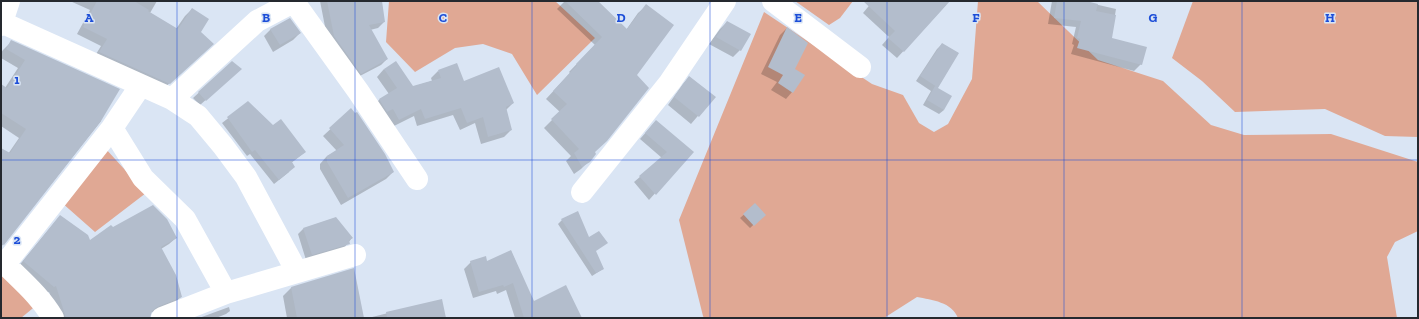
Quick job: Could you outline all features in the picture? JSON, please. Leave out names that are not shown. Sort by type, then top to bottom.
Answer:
[{"type":"street","points":[[9,1],[2,24],[172,99],[198,116],[246,177],[297,272]]},
{"type":"street","points":[[172,99],[257,20],[294,1],[358,91],[417,179]]},
{"type":"street","points":[[582,192],[670,82],[725,1]]},
{"type":"street","points":[[773,1],[860,67]]},
{"type":"street","points":[[53,318],[38,296],[3,263],[112,128],[141,85]]},
{"type":"street","points":[[112,128],[143,178],[185,219],[226,293]]},
{"type":"street","points":[[162,318],[226,293],[355,255]]},
{"type":"shaded area","points":[[389,1],[555,1],[595,38],[537,95],[512,54],[483,44],[455,48],[415,72],[386,42]]},
{"type":"shaded area","points":[[795,1],[853,1],[840,18],[829,25]]},
{"type":"shaded area","points":[[978,1],[1037,1],[1098,60],[1163,81],[1211,125],[1244,135],[1331,134],[1418,162],[1418,231],[1395,242],[1387,257],[1397,318],[958,318],[951,308],[946,305],[917,297],[884,318],[704,318],[679,220],[764,12],[872,84],[903,95],[919,123],[934,132],[948,124],[972,79]]},
{"type":"shaded area","points":[[1193,1],[1418,1],[1418,137],[1385,136],[1325,109],[1235,112],[1202,81],[1172,58]]},
{"type":"shaded area","points":[[105,148],[146,193],[95,232],[61,202]]},
{"type":"shaded area","points":[[1,268],[38,304],[21,318],[1,318]]},
{"type":"building","points":[[97,1],[134,1],[178,29],[192,8],[209,19],[201,32],[214,44],[170,84],[99,52],[107,39],[83,27]]},
{"type":"building","points":[[327,1],[382,1],[385,22],[369,25],[388,59],[361,74],[334,36]]},
{"type":"building","points":[[565,1],[598,1],[627,29],[646,4],[674,25],[637,75],[649,88],[607,141],[595,152],[596,154],[590,162],[582,167],[574,153],[579,149],[551,119],[567,104],[553,91],[602,37]]},
{"type":"building","points":[[863,1],[950,1],[904,52],[888,38],[895,31]]},
{"type":"building","points":[[1057,1],[1086,1],[1098,4],[1096,11],[1116,15],[1112,38],[1147,47],[1142,65],[1077,48],[1080,39],[1077,38],[1081,21],[1054,18]]},
{"type":"building","points":[[290,18],[301,33],[280,45],[270,29]]},
{"type":"building","points":[[727,21],[751,34],[741,51],[716,37]]},
{"type":"building","points":[[787,27],[808,43],[795,69],[805,75],[793,93],[778,83],[783,75],[768,67]]},
{"type":"building","points":[[11,40],[120,89],[101,121],[4,245],[1,243],[1,148],[10,153],[26,129],[1,113],[1,84],[7,88],[25,60],[6,49]]},
{"type":"building","points":[[942,43],[959,53],[938,88],[952,96],[944,110],[927,100],[935,86],[937,87],[920,76]]},
{"type":"building","points":[[232,61],[242,69],[206,101],[198,92]]},
{"type":"building","points":[[396,61],[413,86],[441,78],[438,70],[457,63],[464,81],[499,67],[514,103],[506,107],[512,130],[488,137],[483,117],[467,123],[461,108],[425,119],[421,109],[399,120],[393,109],[387,112],[379,99],[397,88],[384,69]]},
{"type":"building","points":[[689,76],[716,97],[699,117],[674,97]]},
{"type":"building","points":[[248,101],[273,125],[281,119],[306,152],[292,162],[295,167],[279,180],[255,150],[252,152],[227,117]]},
{"type":"building","points":[[351,108],[355,113],[357,112],[385,154],[394,172],[348,198],[327,162],[327,156],[344,145],[329,128]]},
{"type":"building","points":[[656,120],[694,152],[656,195],[639,176],[667,152],[645,133]]},
{"type":"building","points":[[755,203],[766,215],[754,226],[743,214]]},
{"type":"building","points":[[153,205],[167,219],[177,238],[161,247],[176,275],[182,297],[157,307],[152,311],[150,318],[66,318],[56,286],[54,287],[23,261],[60,215],[88,235],[90,240],[111,225],[113,227]]},
{"type":"building","points":[[578,211],[589,237],[599,231],[608,243],[596,251],[604,269],[596,273],[561,219]]},
{"type":"building","points":[[336,217],[353,238],[349,240],[350,244],[312,255],[303,228]]},
{"type":"building","points":[[511,250],[534,301],[566,285],[582,318],[524,318],[513,283],[504,287],[503,285],[479,292],[470,261],[486,256],[487,261]]},
{"type":"building","points":[[354,268],[364,318],[297,318],[291,287]]},
{"type":"building","points":[[442,299],[446,318],[387,318],[386,312]]}]
